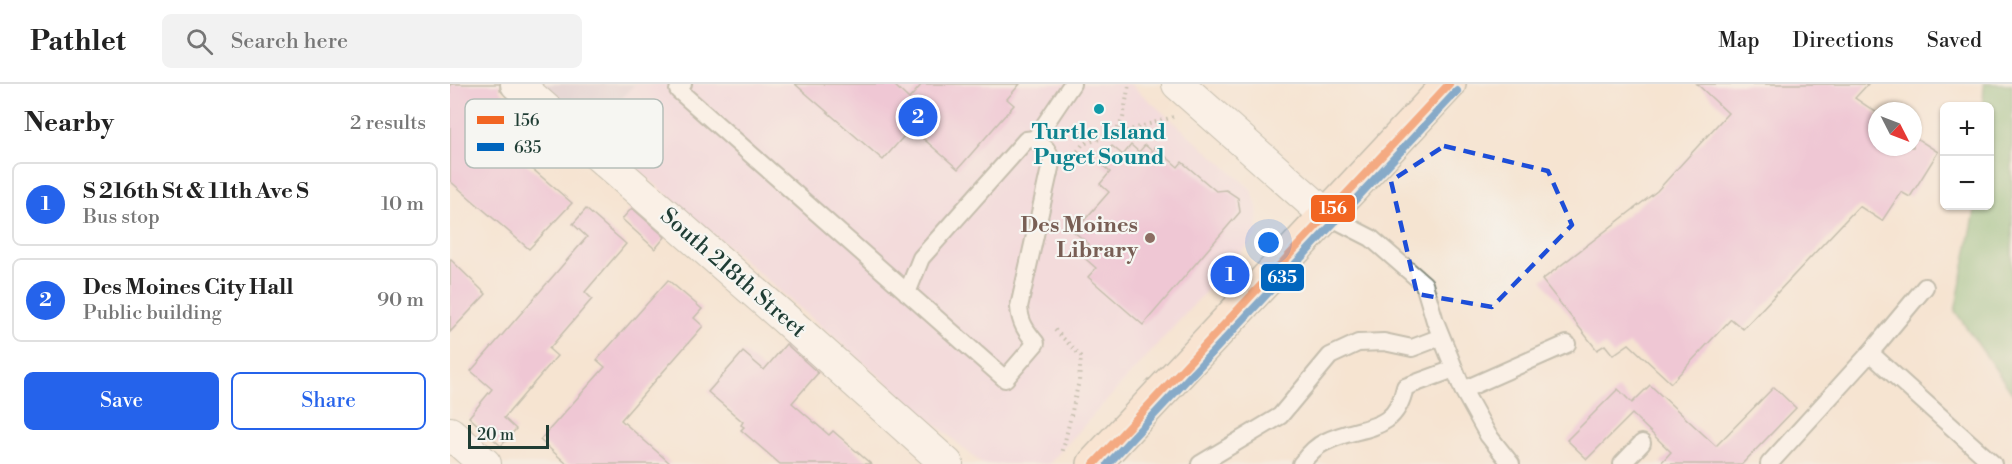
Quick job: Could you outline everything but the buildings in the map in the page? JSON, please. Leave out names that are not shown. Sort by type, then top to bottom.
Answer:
[{"type":"main road","points":[[1094,464],[1449,84]]},
{"type":"street","name":"South 218th Street","points":[[517,84],[534,99]]},
{"type":"street","points":[[1181,99],[1326,215]]},
{"type":"street","name":"South 218th Street","points":[[613,168],[947,464]]},
{"type":"street","points":[[450,434],[484,464]]},
{"type":"lane","points":[[683,84],[678,90],[907,293],[1005,379],[1036,343],[1020,320],[1019,307],[1053,159],[1046,148],[1035,139],[1026,140],[921,258],[907,293]]},
{"type":"lane","points":[[1035,139],[1072,84]]},
{"type":"lane","points":[[1326,215],[1371,238],[1424,284],[1463,390],[1488,435],[1511,464]]},
{"type":"lane","points":[[1769,464],[1870,353],[1925,287]]},
{"type":"lane","points":[[1200,464],[1280,416],[1330,356],[1359,343],[1384,342],[1412,348],[1442,337]]},
{"type":"lane","points":[[1463,390],[1567,344]]},
{"type":"lane","points":[[1870,353],[1993,464]]},
{"type":"lane","points":[[1301,464],[1325,442],[1377,425],[1392,416],[1402,402],[1405,387],[1454,369]]},
{"type":"lane","points":[[1622,464],[1642,443]]},
{"type":"path","points":[[1115,134],[1123,118],[1129,84]]},
{"type":"path","points":[[1072,166],[1074,155],[1083,144],[1115,134],[1181,99]]},
{"type":"path","points":[[1051,327],[1081,356],[1079,381],[1062,454]]},
{"type":"highlighted area","points":[[1444,146],[1548,171],[1572,225],[1492,307],[1417,294],[1391,181]]},
{"type":"shaded area","points":[[538,84],[635,84],[622,99],[556,99]]},
{"type":"shaded area","points":[[635,84],[1130,84],[1251,189],[1257,207],[1258,234],[1049,464],[982,464],[636,168],[663,168],[663,99],[622,99]]},
{"type":"green space","points":[[1984,84],[2012,84],[2012,393],[1955,311],[1975,210],[1994,210],[1994,102],[1983,102]]},
{"type":"transit line","name":"156","points":[[1094,464],[1449,84]]},
{"type":"transit line","name":"635","points":[[1108,464],[1457,91]]},
{"type":"place","name":"Turtle Island Puget Sound","points":[[1099,109]]},
{"type":"place","name":"Des Moines City Hall","points":[[918,117]]},
{"type":"place","name":"Des Moines Library","points":[[1150,238]]},
{"type":"place","name":"S 216th St & 11th Ave S","points":[[1230,275]]}]
